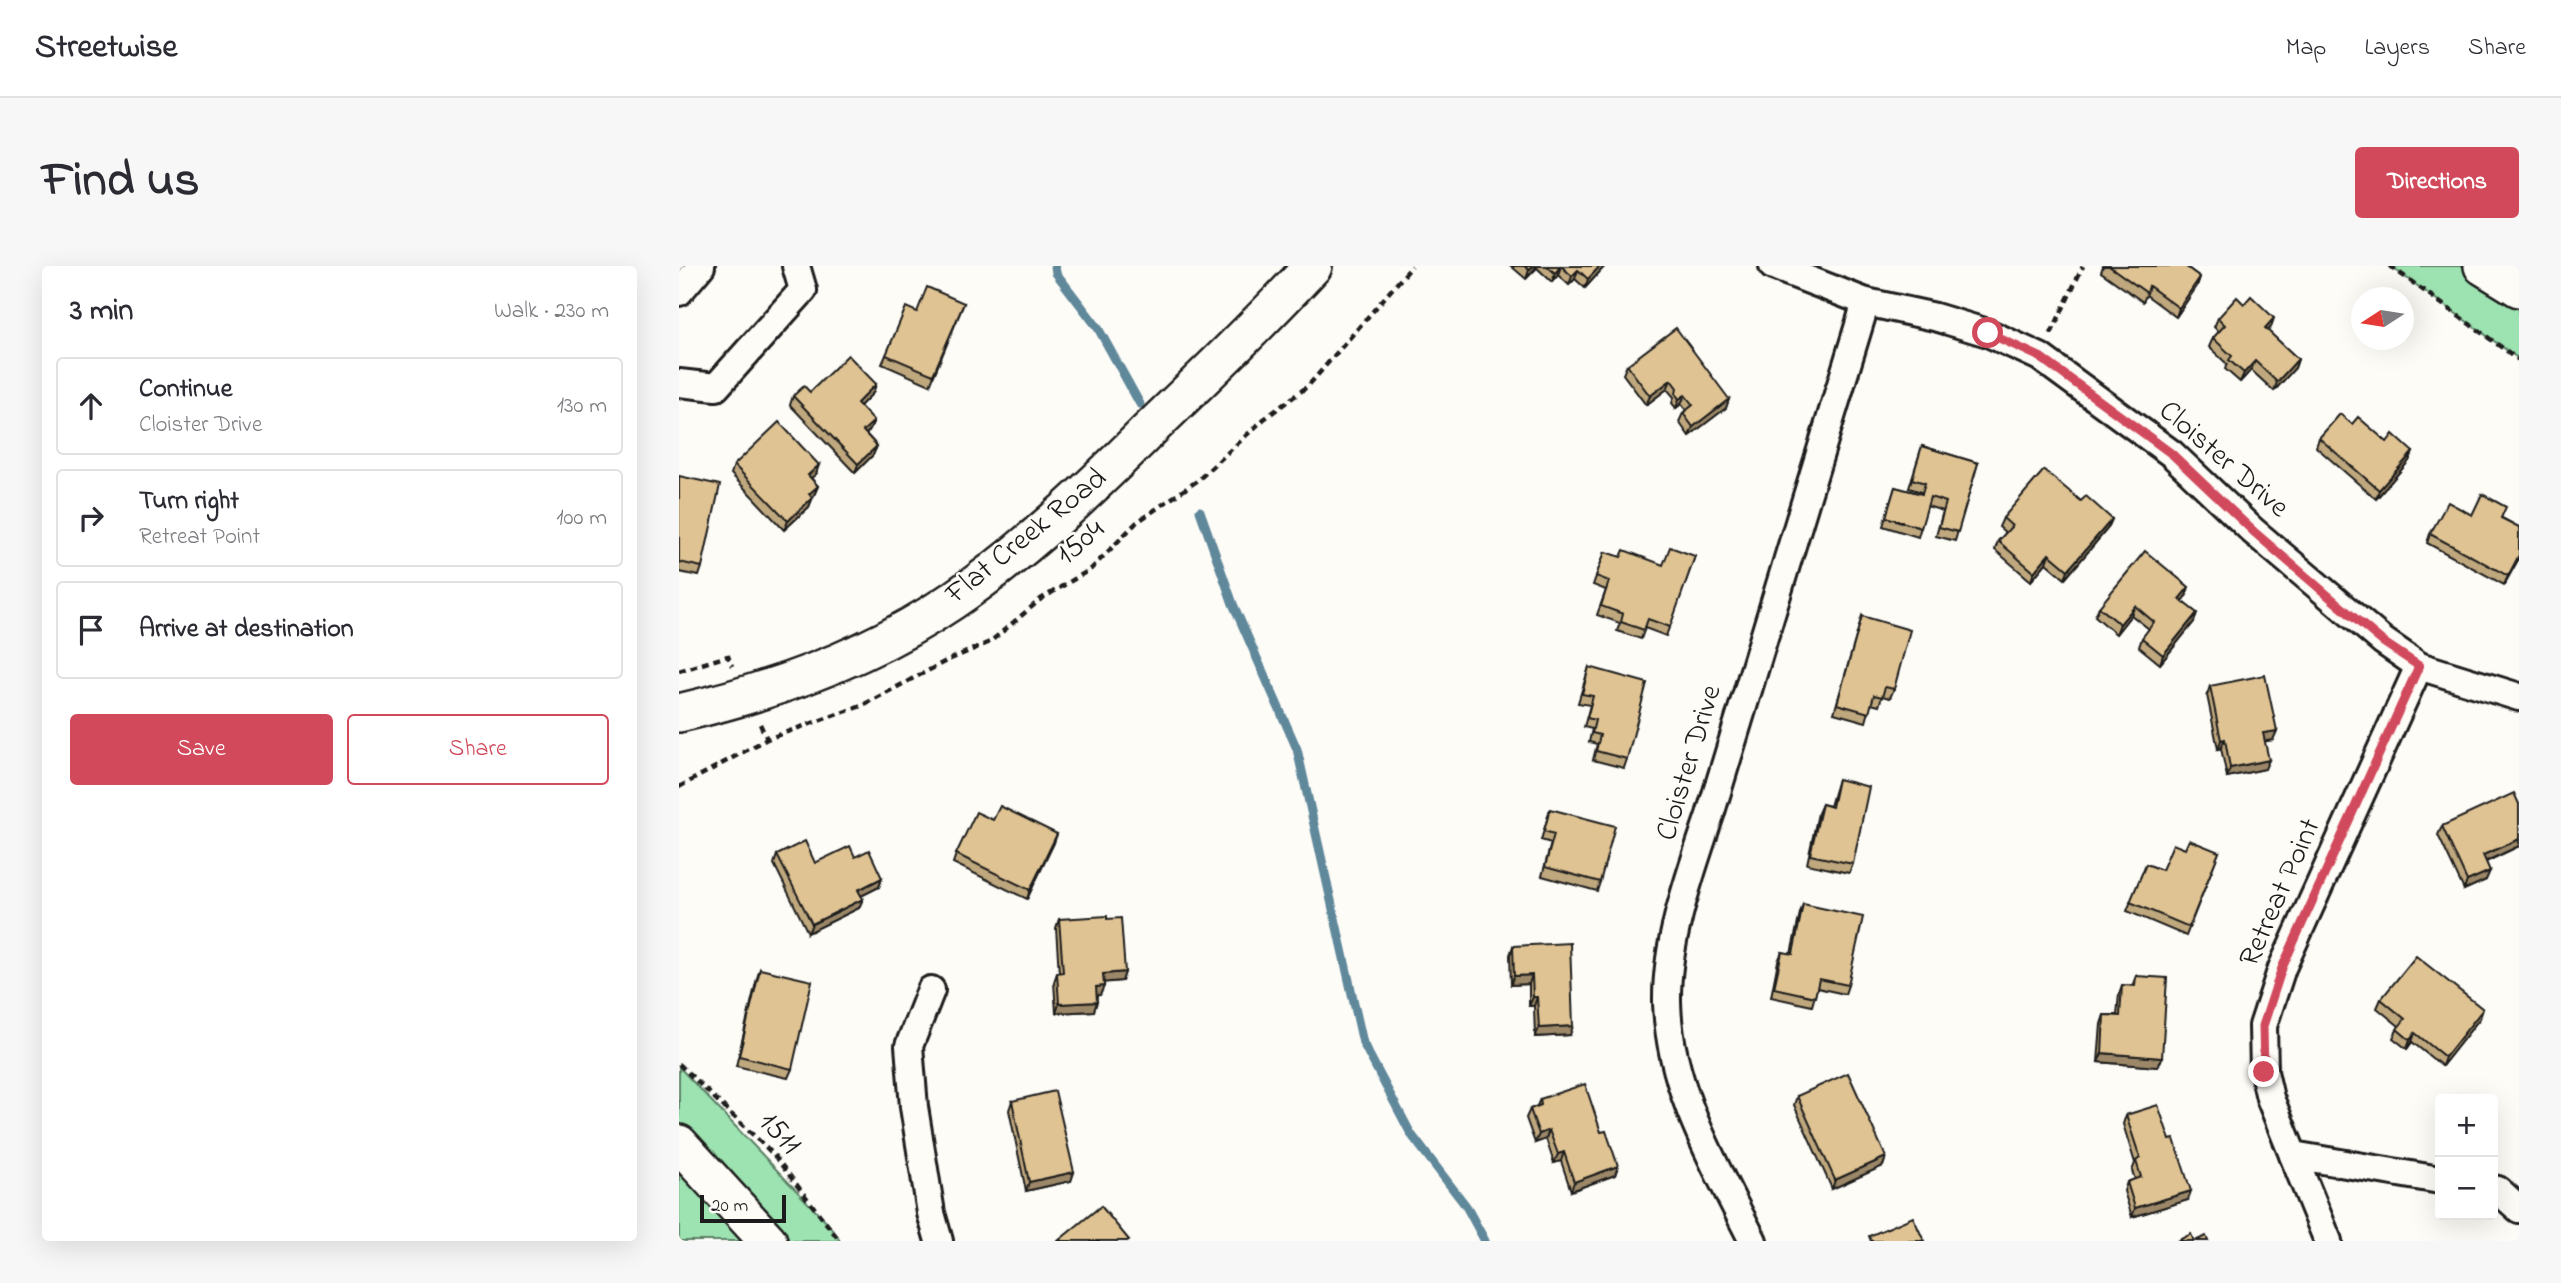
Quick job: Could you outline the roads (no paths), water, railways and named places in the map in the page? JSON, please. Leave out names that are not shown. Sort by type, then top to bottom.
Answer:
[{"type":"street","points":[[679,292],[701,266]]},
{"type":"street","points":[[679,383],[716,387],[803,290],[796,266]]},
{"type":"street","name":"Flat Creek Road","points":[[679,713],[778,685],[870,648],[952,601],[1035,538],[1089,490],[1258,324],[1313,266]]},
{"type":"street","name":"Cloister Drive","points":[[1773,266],[1866,302],[1935,317],[1988,333],[2040,357],[2172,454],[2253,531],[2383,642],[2419,666],[2519,697]]},
{"type":"street","points":[[2483,266],[2519,288]]},
{"type":"street","name":"Cloister Drive","points":[[1753,1241],[1706,1147],[1683,1092],[1672,1051],[1667,1000],[1673,943],[1688,879],[1710,815],[1866,302]]},
{"type":"street","name":"Retreat Point","points":[[2328,1241],[2270,1098],[2264,1072],[2263,1026],[2282,968],[2419,666]]},
{"type":"street","points":[[931,990],[909,1046],[914,1107],[931,1213],[939,1241]]},
{"type":"street","points":[[679,1143],[768,1241]]},
{"type":"street","points":[[2293,1155],[2435,1179]]},
{"type":"street","points":[[2498,1190],[2519,1209]]},
{"type":"waterway","points":[[1055,266],[1056,273],[1098,328],[1140,404]]},
{"type":"waterway","points":[[1200,511],[1233,604],[1297,749],[1363,1043],[1411,1134],[1466,1206],[1485,1241]]}]
